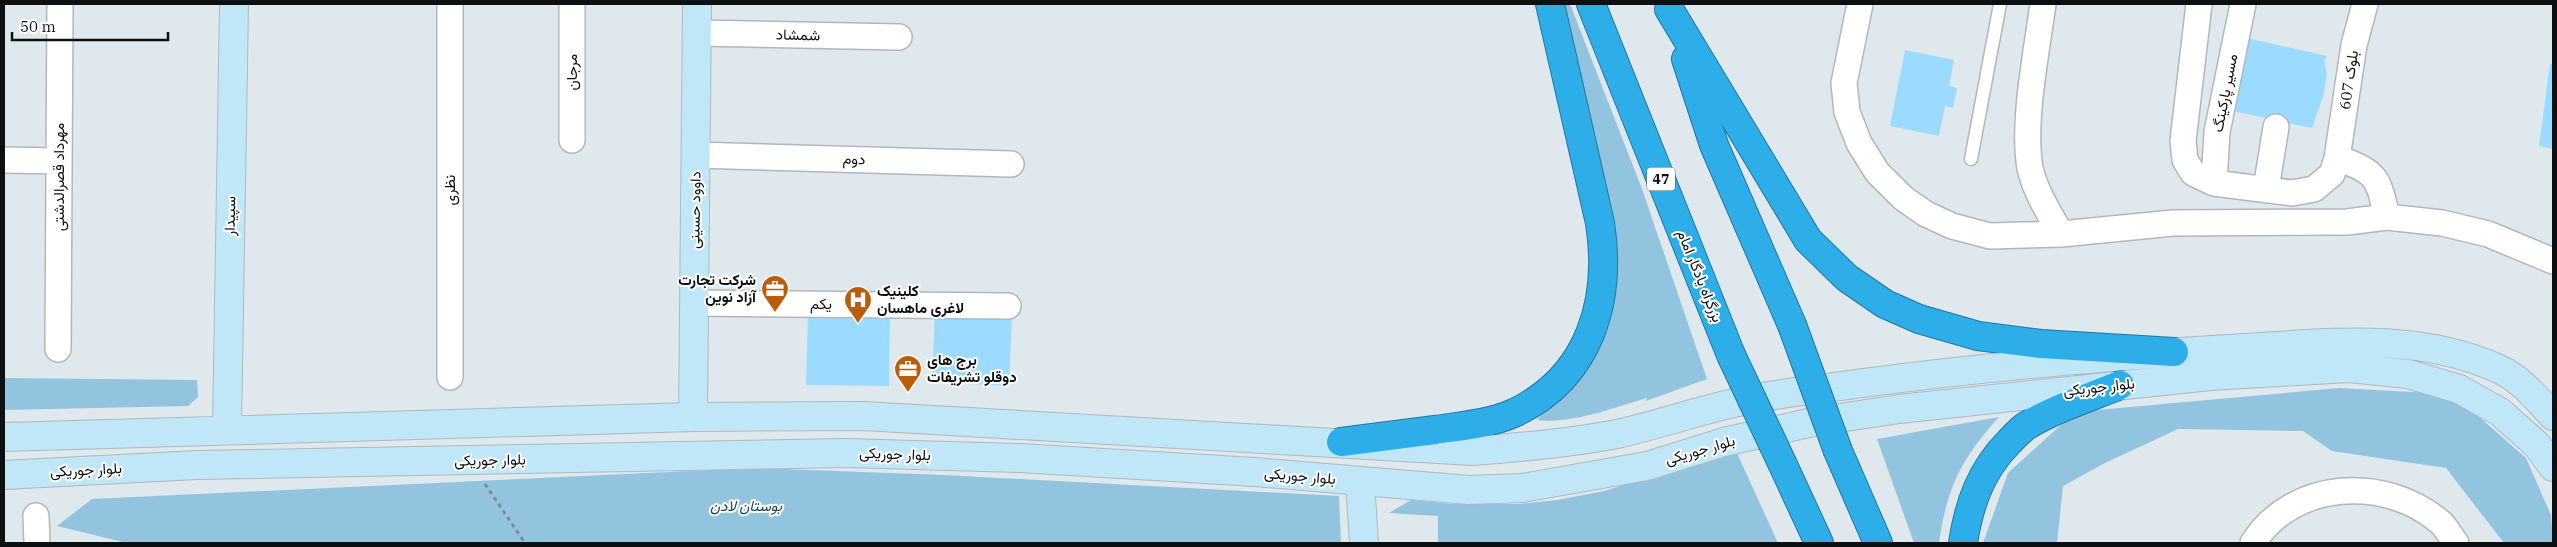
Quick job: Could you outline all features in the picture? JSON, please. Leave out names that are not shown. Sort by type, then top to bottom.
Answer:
[{"type":"highway","points":[[1341,442],[1480,424],[1513,413],[1555,383],[1584,346],[1594,326],[1601,300],[1605,254],[1600,223],[1550,4]]},
{"type":"highway","name":"بزرگراه یادگار امام","points":[[1591,4],[1731,355],[1819,543]]},
{"type":"highway","points":[[1668,6],[1714,145],[1792,325],[1838,451],[1878,543]]},
{"type":"highway","points":[[1668,6],[1808,240],[1847,278],[1885,304],[1919,319],[1978,336],[2041,344],[2174,352]]},
{"type":"highway","points":[[1963,543],[1967,514],[1979,483],[1995,456],[2024,427],[2057,410],[2120,385]]},
{"type":"main road","name":"سپیدار","points":[[227,429],[234,4]]},
{"type":"main road","name":"داوود حسینی","points":[[693,417],[697,4]]},
{"type":"main road","name":"بلوار جوریکی","points":[[4,437],[227,429],[693,417],[863,416],[1473,451],[1563,443],[1619,433],[1761,397],[1945,372],[2174,352],[2356,342],[2394,343],[2434,349],[2502,370],[2529,389],[2553,416]]},
{"type":"main road","name":"بلوار جوریکی","points":[[4,474],[197,465],[846,453],[1020,458],[1469,490],[1522,488],[1647,466],[1724,442],[1813,422],[1899,409],[2210,376],[2349,368],[2408,374],[2459,389],[2500,412],[2537,445],[2553,467]]},
{"type":"main road","points":[[846,453],[863,416]]},
{"type":"main road","points":[[1360,481],[1364,543]]},
{"type":"street","name":"مهرداد قصرالدشتی","points":[[58,350],[60,4]]},
{"type":"street","name":"نظری","points":[[450,4],[450,377]]},
{"type":"street","name":"مرجان","points":[[572,4],[572,140]]},
{"type":"street","points":[[1860,4],[1844,83],[1847,112],[1859,143],[1877,172],[1903,198],[1926,214],[1952,226],[1990,236],[2061,234],[2173,223],[2347,222],[2387,217],[2442,223],[2488,234],[2553,261]]},
{"type":"street","points":[[2043,4],[2031,96],[2030,168],[2042,201],[2061,234]]},
{"type":"street","points":[[2198,4],[2183,141],[2186,160],[2193,173],[2214,183]]},
{"type":"street","name":"مسیر پارکینگ","points":[[2214,183],[2217,132],[2243,4]]},
{"type":"street","name":"بلوک 607","points":[[2214,183],[2292,193],[2314,189],[2332,174],[2337,158],[2354,45],[2365,4]]},
{"type":"street","name":"شمشاد","points":[[697,33],[899,37]]},
{"type":"street","points":[[2266,189],[2276,126]]},
{"type":"street","name":"دوم","points":[[696,155],[1011,164]]},
{"type":"street","points":[[2337,158],[2369,171],[2380,184],[2387,217]]},
{"type":"street","points":[[4,160],[59,161]]},
{"type":"street","name":"یکم","points":[[694,303],[1008,306]]},
{"type":"street","points":[[2252,543],[2262,529],[2302,500],[2350,489],[2398,497],[2440,522],[2456,543]]},
{"type":"street","points":[[36,516],[38,543]]},
{"type":"lane","points":[[1971,159],[2000,4]]},
{"type":"path","points":[[470,461],[525,543]]},
{"type":"green space","points":[[1558,4],[1570,4],[1642,189],[1707,379],[1646,401],[1647,398],[1592,414],[1551,421],[1537,420],[1573,381],[1612,301],[1617,265]]},
{"type":"green space","points":[[4,378],[197,380],[198,397],[188,406],[4,410]]},
{"type":"green space","points":[[2339,388],[2430,393],[2468,407],[2526,458],[2551,515],[2553,543],[2504,543],[2446,468],[2332,451],[2303,431],[2178,429],[2105,463],[2063,486],[2057,543],[1983,543],[2008,473],[2075,412]]},
{"type":"green space","points":[[1999,417],[1965,461],[1958,475],[1946,506],[1939,543],[1914,543],[1877,439]]},
{"type":"green space","points":[[1736,451],[1778,543],[1438,543],[1438,516],[1389,513],[1411,500],[1452,504],[1518,504],[1557,500],[1604,491]]},
{"type":"green space","name":"بوستان لادن","points":[[754,468],[944,475],[1339,496],[1341,543],[127,543],[57,526],[92,499]]},
{"type":"building","points":[[2242,37],[2327,56],[2324,61],[2327,74],[2323,97],[2312,128],[2228,110]]},
{"type":"building","points":[[1905,50],[1954,60],[1949,86],[1957,88],[1953,108],[1945,106],[1939,136],[1890,126]]},
{"type":"building","points":[[2550,64],[2553,64],[2553,149],[2539,146]]},
{"type":"building","points":[[935,311],[1012,314],[1009,386],[932,382]]},
{"type":"building","points":[[808,313],[890,314],[889,386],[806,385]]},
{"type":"place","name":"شرکت تجارت آزاد نوین","points":[[775,313]]},
{"type":"place","name":"کلینیک لاغری ماهسان","points":[[858,324]]},
{"type":"place","name":"برج های دوقلو تشریفات","points":[[908,393]]}]
